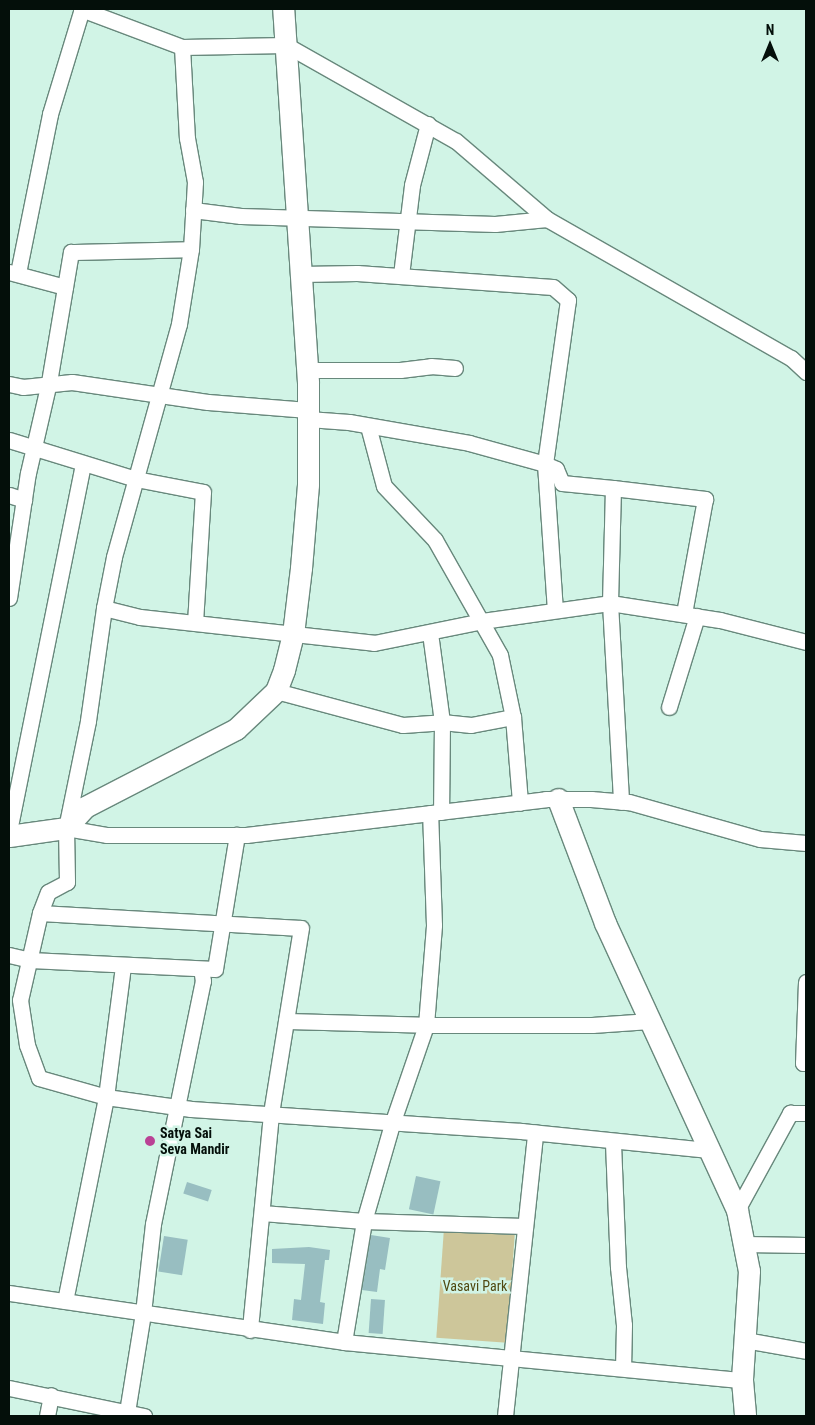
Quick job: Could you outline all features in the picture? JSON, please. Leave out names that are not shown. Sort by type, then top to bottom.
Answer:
[{"type":"main road","points":[[9,836],[66,828],[85,807],[236,729],[276,691],[293,634],[307,493],[308,415],[298,216],[283,9]]},
{"type":"main road","points":[[558,799],[605,923],[737,1210],[749,1271],[742,1380],[745,1416]]},
{"type":"street","points":[[66,287],[13,272],[50,114],[82,9],[182,47],[286,45],[456,141],[548,219],[791,358],[806,372]]},
{"type":"street","points":[[182,47],[186,138],[195,182],[191,249],[179,324],[136,479],[104,608],[88,721],[66,828],[67,882],[48,892],[40,913],[20,1000],[27,1046],[39,1078],[106,1097],[178,1107],[534,1133],[613,1143],[709,1150]]},
{"type":"street","points":[[401,275],[412,185],[428,124]]},
{"type":"street","points":[[193,210],[241,216],[298,216],[495,224],[548,219]]},
{"type":"street","points":[[9,598],[24,500],[49,382],[71,252],[191,249]]},
{"type":"street","points":[[301,274],[401,275],[553,287],[568,300],[545,464],[555,609]]},
{"type":"street","points":[[307,370],[400,370],[431,366],[455,368]]},
{"type":"street","points":[[9,384],[23,387],[49,382],[72,382],[308,415],[469,443],[545,464],[556,469],[562,483],[705,499],[690,615],[669,707]]},
{"type":"street","points":[[368,426],[384,486],[435,540],[500,654],[513,717],[520,803]]},
{"type":"street","points":[[9,440],[136,479],[203,492],[195,623]]},
{"type":"street","points":[[9,831],[83,463]]},
{"type":"street","points":[[613,488],[610,602],[621,802]]},
{"type":"street","points":[[9,495],[24,500]]},
{"type":"street","points":[[104,608],[140,617],[374,643],[482,621],[610,602],[690,615],[806,642]]},
{"type":"street","points":[[344,1342],[364,1221],[392,1124],[426,1026],[434,925],[436,813],[442,722],[430,633]]},
{"type":"street","points":[[276,691],[403,725],[442,722],[470,725],[513,717]]},
{"type":"street","points":[[66,828],[107,835],[237,835],[558,799],[621,802],[680,814],[760,839],[806,843]]},
{"type":"street","points":[[9,955],[30,960],[215,969],[237,835]]},
{"type":"street","points":[[40,913],[301,928],[272,1114],[250,1330]]},
{"type":"street","points":[[66,1301],[106,1097],[123,966]]},
{"type":"street","points":[[127,1412],[143,1313],[153,1224],[203,981],[201,969]]},
{"type":"street","points":[[806,982],[803,1063],[806,1063]]},
{"type":"street","points":[[286,1021],[426,1026],[592,1026],[650,1021]]},
{"type":"street","points":[[737,1210],[790,1113],[806,1113]]},
{"type":"street","points":[[505,1416],[513,1357],[534,1133]]},
{"type":"street","points":[[613,1143],[618,1267],[624,1325],[623,1368]]},
{"type":"street","points":[[262,1213],[364,1221],[524,1226]]},
{"type":"street","points":[[744,1244],[806,1245]]},
{"type":"street","points":[[9,1293],[250,1330],[344,1342],[742,1380]]},
{"type":"street","points":[[745,1340],[806,1351]]},
{"type":"street","points":[[9,1388],[51,1395],[144,1416]]},
{"type":"street","points":[[47,1416],[51,1395]]},
{"type":"green space","name":"Vasavi Park","points":[[444,1228],[515,1233],[507,1343],[436,1338]]},
{"type":"building","points":[[416,1176],[440,1181],[433,1214],[409,1209]]},
{"type":"building","points":[[187,1182],[212,1190],[208,1201],[183,1193]]},
{"type":"building","points":[[371,1235],[390,1238],[385,1270],[380,1269],[377,1292],[362,1290]]},
{"type":"building","points":[[164,1236],[188,1240],[182,1275],[158,1272]]},
{"type":"building","points":[[309,1247],[330,1250],[329,1260],[325,1260],[320,1302],[325,1303],[323,1324],[292,1320],[294,1299],[301,1300],[305,1264],[272,1263],[272,1249]]},
{"type":"building","points":[[371,1299],[385,1300],[383,1334],[369,1333]]},
{"type":"place","name":"Satya Sai Seva Mandir","points":[[150,1141]]}]
